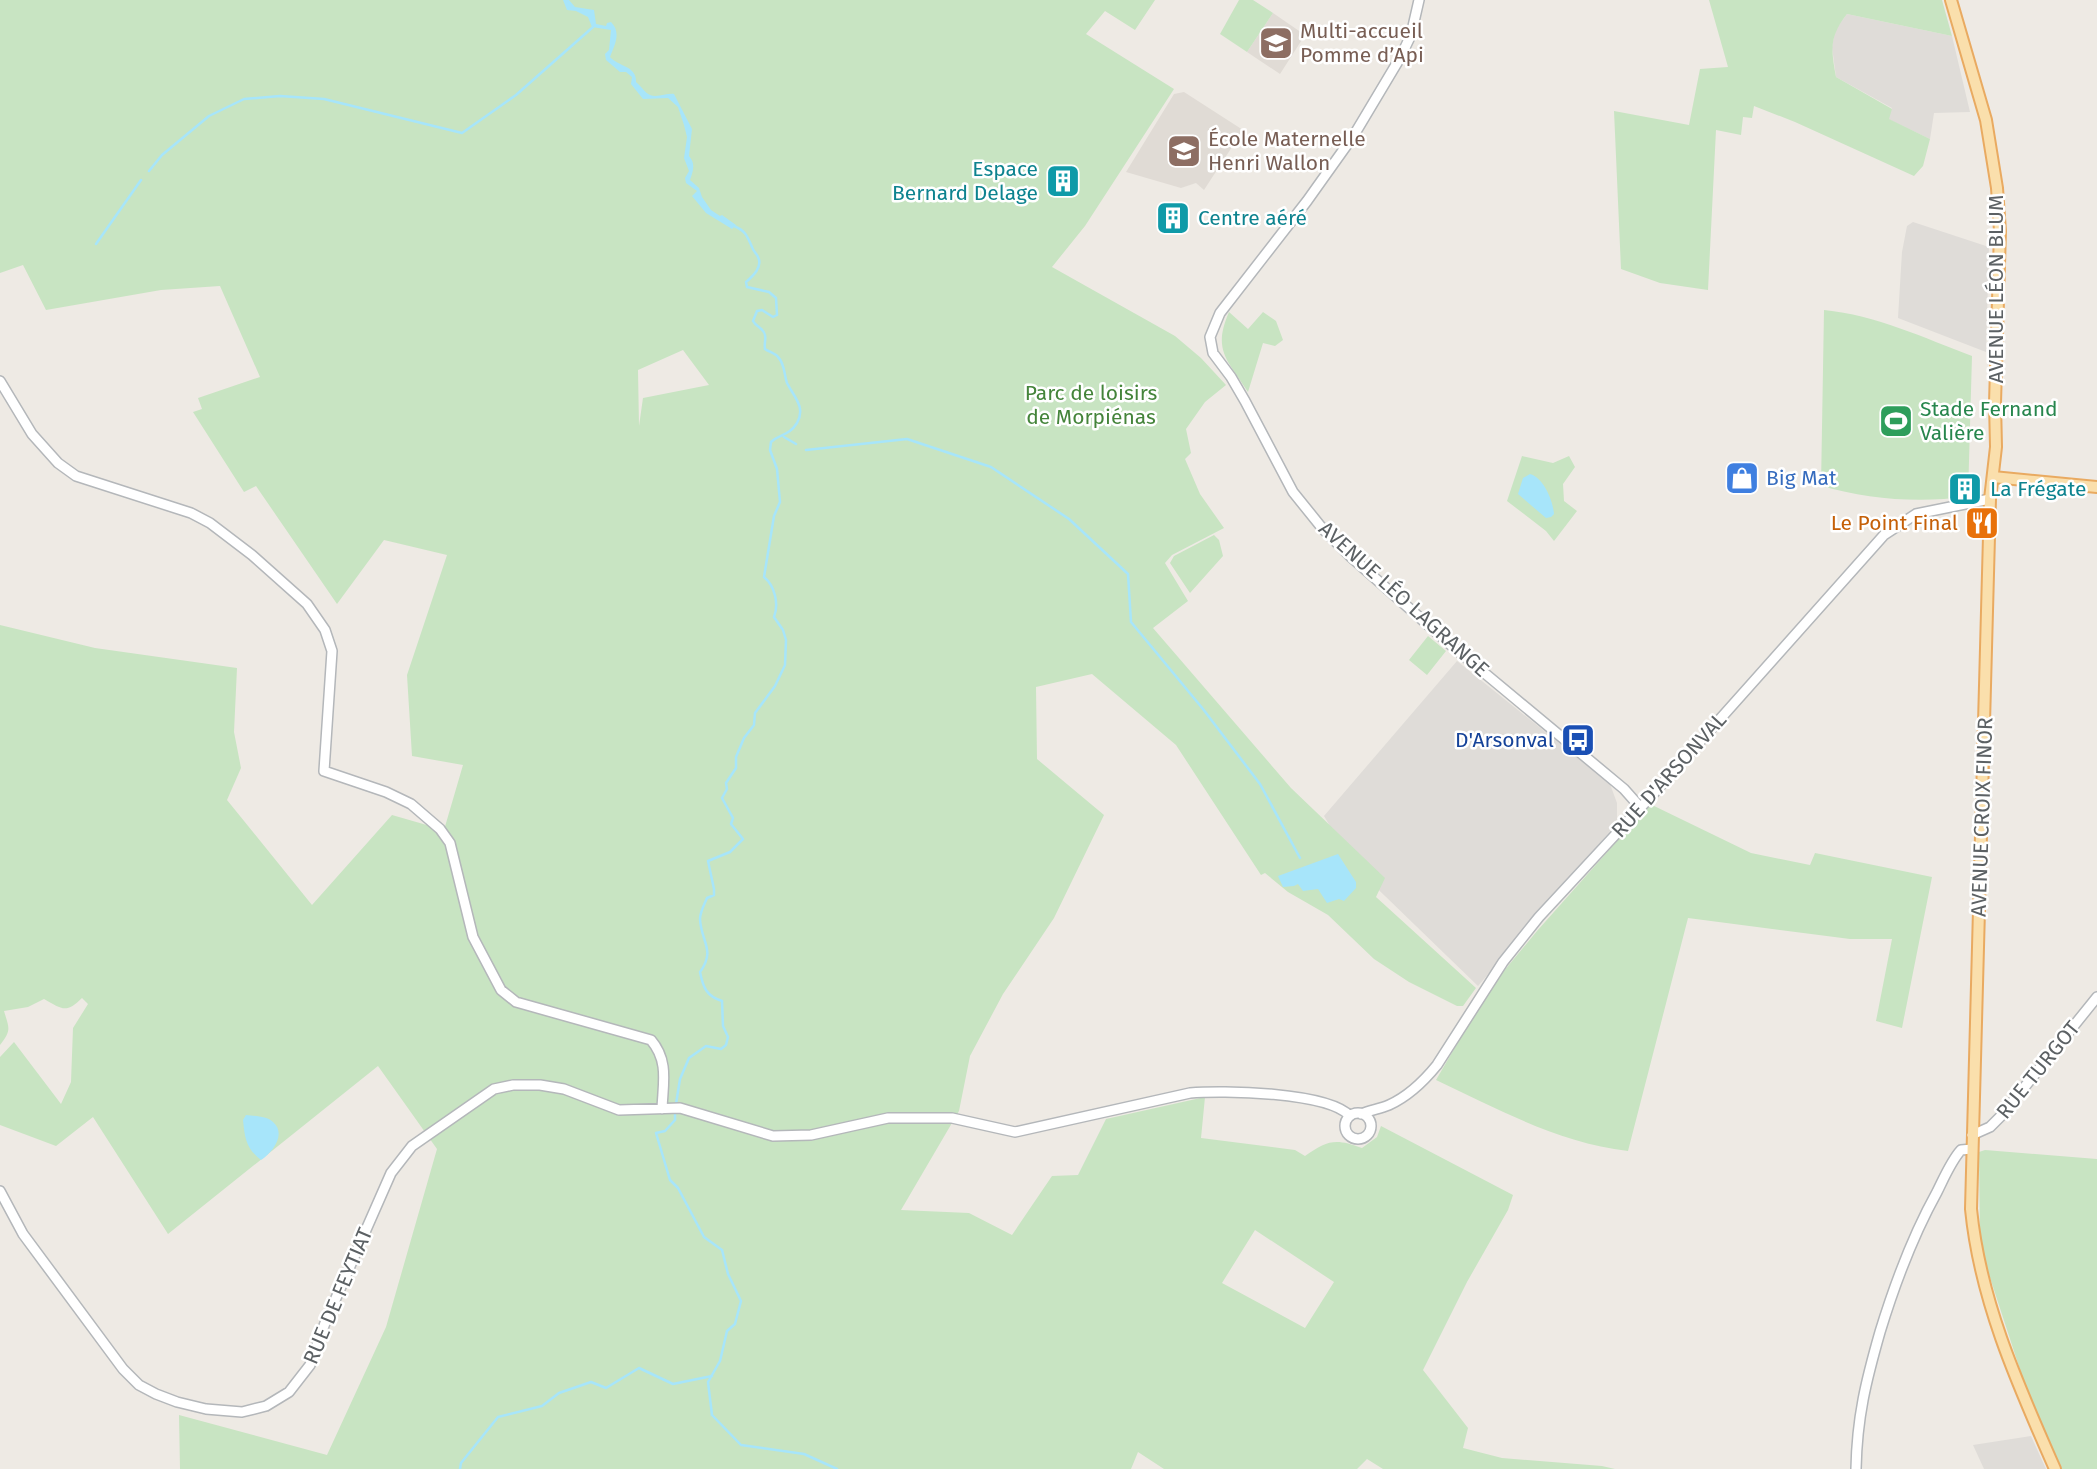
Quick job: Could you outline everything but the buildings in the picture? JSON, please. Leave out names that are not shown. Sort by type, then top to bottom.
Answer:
[{"type":"main road","name":"AVENUE LÉON BLUM","points":[[1951,0],[1986,120],[1997,188],[2000,231],[1996,447],[1990,499]]},
{"type":"main road","points":[[1993,477],[2097,487]]},
{"type":"main road","name":"AVENUE CROIX FINOR","points":[[1990,499],[1970,1209],[1980,1274],[1999,1334],[2056,1469]]},
{"type":"street","name":"AVENUE LÉO LAGRANGE","points":[[1419,0],[1411,35],[1400,58],[1354,135],[1307,201],[1220,313],[1210,337],[1213,353],[1245,401],[1293,492],[1322,528],[1452,646],[1624,789],[1640,807]]},
{"type":"street","points":[[0,381],[32,434],[58,463],[76,476],[191,513],[210,523],[252,555],[307,604],[325,630],[332,651],[324,771],[386,792],[411,804],[440,829],[450,844],[472,937],[501,990],[516,1002],[651,1040],[659,1049],[663,1063],[665,1108]]},
{"type":"street","name":"RUE D'ARSONVAL","points":[[1361,1114],[1388,1106],[1426,1078],[1503,962],[1539,917],[1884,535],[1916,514],[1990,499]]},
{"type":"street","name":"RUE TURGOT","points":[[1972,1135],[1990,1127],[2002,1115],[2097,997]]},
{"type":"street","name":"RUE DE FEYTIAT","points":[[0,1191],[23,1234],[132,1379],[156,1394],[177,1402],[206,1409],[242,1412],[266,1406],[289,1392],[310,1365],[325,1323],[391,1174],[412,1146],[494,1089],[540,1086],[564,1089],[620,1110],[680,1108],[773,1136],[811,1135],[888,1118],[952,1118],[1015,1132],[1190,1093],[1205,1092],[1234,1092],[1311,1100],[1333,1105],[1350,1116]]},
{"type":"street","name":"RUE D'ARSONVAL","points":[[1370,1128],[1388,1106]]},
{"type":"street","points":[[1361,1114],[1369,1121],[1370,1128],[1364,1137],[1353,1138],[1345,1129],[1345,1122],[1350,1116],[1361,1114]]},
{"type":"street","points":[[1856,1469],[1856,1436],[1864,1388],[1895,1280],[1926,1210],[1955,1159],[1961,1150],[1972,1149]]},
{"type":"shaded area","name":"Multi-accueil Pomme d’Api","points":[[1273,13],[1305,35],[1280,74],[1247,52]]},
{"type":"shaded area","points":[[1847,14],[1952,36],[1970,112],[1934,113],[1930,139],[1888,119],[1892,108],[1836,77],[1832,47],[1835,30]]},
{"type":"shaded area","name":"École Maternelle Henri Wallon","points":[[1184,92],[1243,130],[1204,190],[1196,183],[1181,188],[1126,172],[1174,94]]},
{"type":"shaded area","points":[[1913,222],[1989,247],[1986,352],[1898,318],[1902,252],[1907,226]]},
{"type":"shaded area","points":[[1457,661],[1610,784],[1617,803],[1617,823],[1478,986],[1354,866],[1324,816]]},
{"type":"shaded area","points":[[2031,1436],[2046,1469],[1984,1469],[1973,1445]]},
{"type":"green space","name":"Parc de loisirs de Morpiénas","points":[[0,0],[1155,0],[1135,30],[1105,11],[1086,34],[1174,89],[1085,226],[1052,267],[1175,336],[1201,358],[1226,385],[1205,402],[1186,429],[1191,453],[1185,459],[1200,494],[1224,528],[1172,555],[1165,563],[1188,601],[1153,628],[1291,788],[1385,878],[1376,897],[1476,988],[1463,1006],[1457,1006],[1409,982],[1374,959],[1328,915],[1288,892],[1265,873],[1261,875],[1176,745],[1092,674],[1036,687],[1037,759],[1104,815],[1054,918],[1003,994],[970,1056],[959,1111],[901,1210],[969,1213],[1012,1235],[1052,1176],[1078,1175],[1106,1119],[1205,1097],[1201,1138],[1295,1150],[1305,1156],[1332,1142],[1362,1148],[1377,1137],[1381,1126],[1513,1195],[1508,1210],[1467,1282],[1423,1370],[1468,1428],[1463,1448],[1502,1458],[1615,1469],[1383,1469],[1367,1459],[1357,1469],[1164,1469],[1138,1452],[1131,1469],[180,1469],[179,1415],[327,1455],[386,1327],[437,1149],[378,1066],[168,1234],[93,1117],[56,1146],[0,1125],[0,1057],[14,1042],[61,1104],[71,1082],[73,1028],[88,1004],[82,998],[72,1006],[64,1008],[44,999],[28,1007],[4,1011],[8,1029],[0,1045],[0,625],[95,648],[237,668],[234,732],[241,768],[227,800],[312,905],[392,815],[444,830],[463,765],[412,756],[407,675],[447,555],[384,540],[337,604],[256,486],[244,492],[193,412],[202,409],[198,398],[260,377],[220,286],[161,290],[46,310],[23,265],[0,273]],"holes":[[[683,350],[709,385],[643,398],[639,426],[638,370]],[[1255,1230],[1334,1282],[1305,1328],[1222,1283]]]},
{"type":"green space","points":[[1239,0],[1253,0],[1273,13],[1247,52],[1220,34]]},
{"type":"green space","points":[[1709,0],[1942,0],[1952,36],[1847,14],[1834,37],[1836,77],[1892,109],[1889,119],[1930,139],[1923,166],[1914,176],[1754,106],[1752,118],[1743,117],[1741,135],[1716,130],[1708,290],[1660,283],[1621,269],[1614,111],[1689,125],[1700,69],[1728,67]]},
{"type":"green space","name":"Stade Fernand Valière","points":[[1824,310],[1881,322],[1972,356],[1968,496],[1931,500],[1894,499],[1821,486]]},
{"type":"green space","points":[[1229,312],[1248,329],[1263,312],[1276,321],[1283,340],[1275,346],[1263,343],[1248,392],[1229,363],[1222,346],[1224,325]]},
{"type":"green space","points":[[1522,456],[1553,463],[1569,456],[1575,467],[1563,484],[1564,501],[1577,511],[1554,541],[1546,531],[1507,501]]},
{"type":"green space","points":[[1214,535],[1219,540],[1223,556],[1190,593],[1170,563],[1174,556]]},
{"type":"green space","points":[[1428,636],[1446,651],[1427,675],[1409,660]]},
{"type":"green space","points":[[1650,804],[1751,853],[1810,865],[1815,853],[1932,877],[1902,1028],[1876,1021],[1892,939],[1850,939],[1688,918],[1628,1151],[1577,1141],[1553,1133],[1436,1080],[1489,989]]},
{"type":"green space","points":[[1985,1150],[2097,1159],[2097,1469],[2062,1469],[2027,1391],[1980,1247],[1979,1152]]},
{"type":"water","points":[[563,0],[569,0],[575,7],[594,10],[596,24],[606,26],[611,22],[617,35],[610,57],[634,73],[636,82],[646,93],[656,96],[674,94],[692,129],[689,156],[693,168],[690,180],[699,188],[711,210],[736,225],[732,229],[706,213],[692,196],[697,191],[686,183],[685,178],[689,171],[684,158],[687,137],[678,107],[668,98],[643,99],[631,84],[632,77],[626,72],[620,72],[606,60],[611,30],[592,27],[588,17],[567,10]]},
{"type":"water","points":[[1530,474],[1540,480],[1550,497],[1554,514],[1551,517],[1546,518],[1518,494],[1523,478]]},
{"type":"water","points":[[1338,854],[1356,882],[1356,888],[1344,901],[1339,899],[1327,903],[1318,889],[1303,891],[1298,884],[1283,887],[1278,876]]},
{"type":"water","points":[[246,1115],[273,1122],[279,1132],[276,1143],[261,1160],[247,1143],[243,1120]]},
{"type":"waterway","points":[[149,171],[162,155],[209,116],[244,99],[280,96],[324,99],[462,133],[516,95],[593,27]]},
{"type":"waterway","points":[[96,244],[141,180]]},
{"type":"waterway","points":[[676,1104],[680,1079],[689,1058],[706,1046],[721,1049],[726,1045],[728,1037],[723,1026],[722,1001],[706,990],[700,972],[707,958],[700,916],[707,898],[714,895],[708,861],[730,852],[743,839],[731,824],[733,818],[722,798],[727,789],[726,783],[736,768],[736,757],[744,738],[754,725],[755,713],[775,686],[785,665],[786,640],[774,617],[776,607],[773,590],[764,577],[774,516],[780,502],[777,469],[770,450],[771,442],[787,433],[797,423],[800,407],[787,383],[782,363],[777,356],[765,349],[764,333],[753,321],[757,311],[762,310],[773,317],[777,315],[776,298],[769,292],[747,287],[746,282],[756,271],[759,261],[746,234],[734,226]]},
{"type":"waterway","points":[[784,437],[796,444]]},
{"type":"waterway","points":[[806,450],[907,439],[991,467],[1069,519],[1128,574],[1131,622],[1203,709],[1260,784],[1300,858]]},
{"type":"waterway","points":[[675,1111],[675,1120],[665,1131],[656,1133],[670,1180],[678,1188],[704,1237],[722,1250],[728,1274],[741,1301],[735,1324],[727,1331],[720,1361],[708,1382],[712,1415],[741,1445],[804,1454],[837,1469]]},
{"type":"waterway","points":[[460,1469],[461,1463],[498,1417],[542,1406],[559,1393],[591,1382],[606,1388],[639,1368],[673,1384],[712,1376]]},
{"type":"place","name":"Multi-accueil Pomme d’Api","points":[[1276,43]]},
{"type":"place","name":"École Maternelle Henri Wallon","points":[[1184,151]]},
{"type":"place","name":"Espace Bernard Delage","points":[[1063,181]]},
{"type":"place","name":"Centre aéré","points":[[1173,218]]},
{"type":"place","name":"Stade Fernand Valière","points":[[1896,421]]},
{"type":"place","name":"Big Mat","points":[[1742,478]]},
{"type":"place","name":"La Frégate","points":[[1965,489]]},
{"type":"place","name":"Le Point Final","points":[[1982,523]]},
{"type":"place","name":"D'Arsonval","points":[[1578,740]]}]
